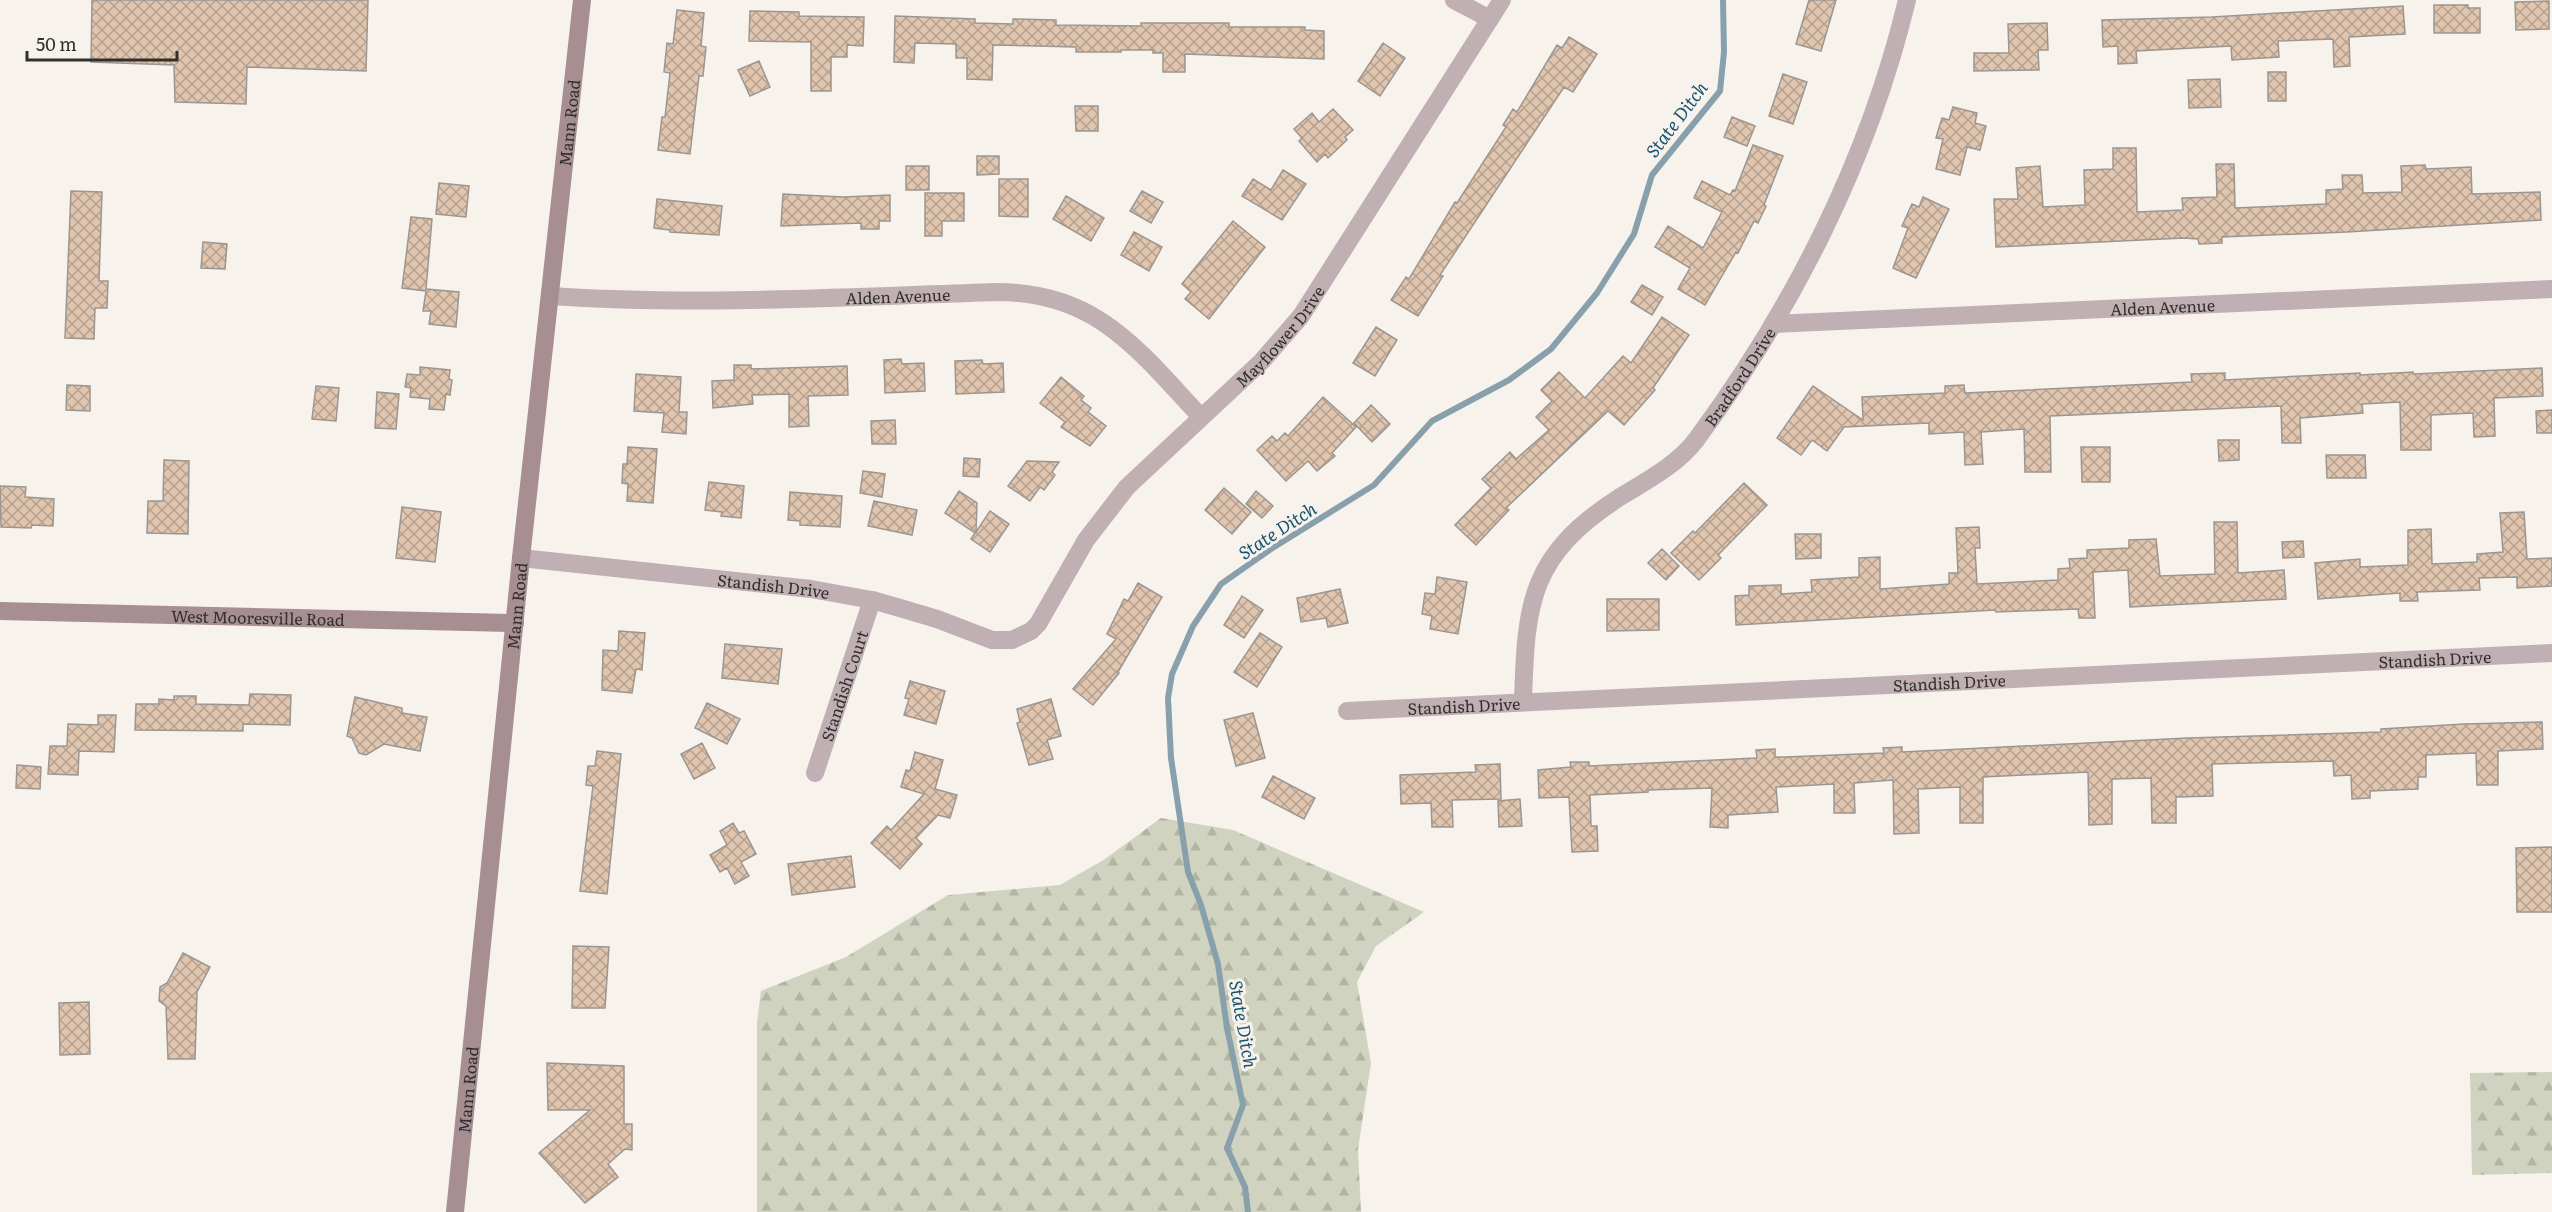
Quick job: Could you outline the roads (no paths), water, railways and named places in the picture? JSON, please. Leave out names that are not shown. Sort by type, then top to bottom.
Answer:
[{"type":"main road","name":"Mann Road","points":[[455,1212],[514,623],[582,0]]},
{"type":"main road","name":"West Mooresville Road","points":[[0,611],[514,623]]},
{"type":"street","points":[[1454,0],[1490,19]]},
{"type":"street","name":"Mayflower Drive","points":[[1019,638],[1038,624],[1075,556],[1120,495],[1262,361],[1301,316],[1502,0]]},
{"type":"street","name":"Bradford Drive","points":[[1523,701],[1524,643],[1529,612],[1538,585],[1551,560],[1568,538],[1588,519],[1674,462],[1694,443],[1741,375],[1773,324],[1821,236],[1851,168],[1880,90],[1906,0]]},
{"type":"street","name":"Alden Avenue","points":[[1773,324],[2552,289]]},
{"type":"street","name":"Alden Avenue","points":[[550,296],[630,301],[708,302],[997,292],[1045,295],[1072,305],[1106,323],[1136,348],[1201,417]]},
{"type":"street","name":"Standish Drive","points":[[521,558],[811,589],[872,600],[937,619],[992,640],[1006,641],[1019,638]]},
{"type":"street","name":"Standish Court","points":[[814,773],[872,600]]},
{"type":"street","name":"Standish Drive","points":[[1347,711],[2552,653]]},
{"type":"waterway","name":"State Ditch","points":[[1248,1212],[1245,1187],[1227,1148],[1243,1105],[1227,1028],[1218,964],[1201,905],[1188,872],[1171,758],[1168,698],[1172,674],[1193,626],[1221,584],[1271,549],[1374,485],[1432,421],[1509,380],[1551,349],[1597,293],[1634,234],[1652,175],[1720,91],[1724,52],[1723,0]]}]
